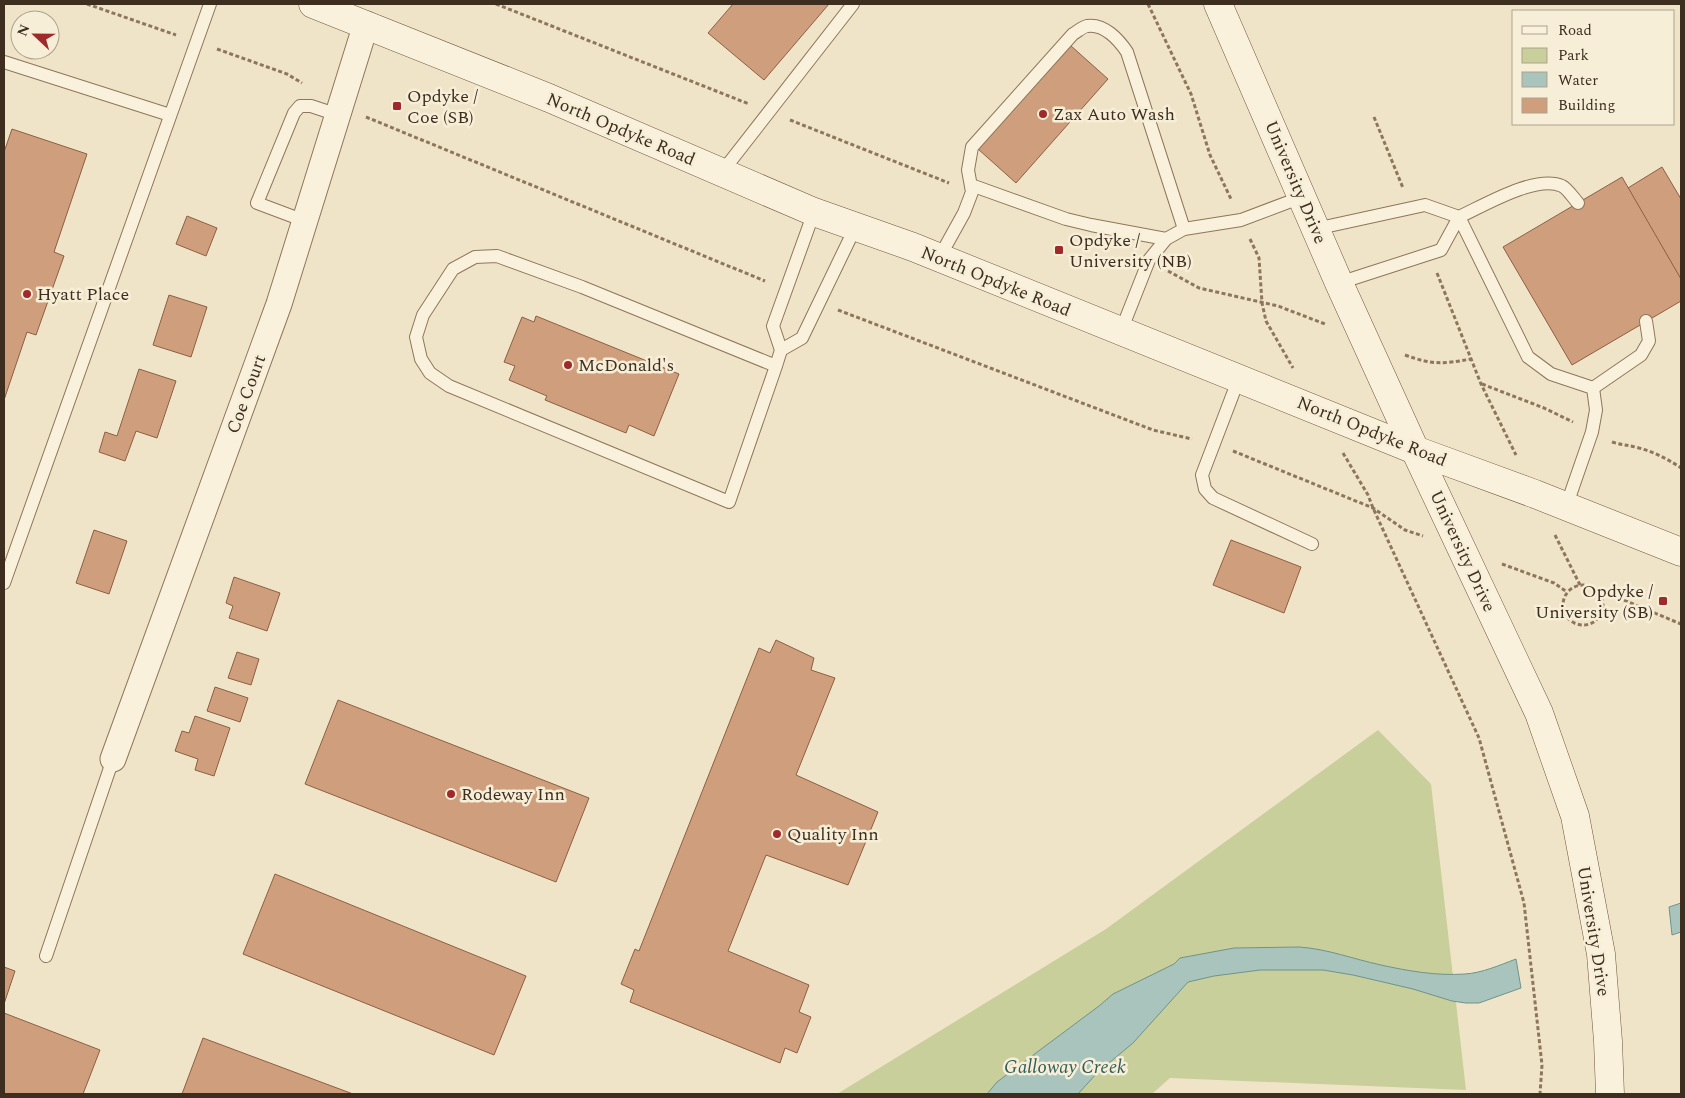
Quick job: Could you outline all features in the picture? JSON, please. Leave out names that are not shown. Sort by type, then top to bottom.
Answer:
[{"type":"main road","name":"North Opdyke Road","points":[[313,4],[549,98],[814,212],[939,258],[1415,450],[1681,552]]},
{"type":"main road","name":"University Drive","points":[[1218,4],[1339,283],[1415,450],[1539,713],[1574,816],[1601,954],[1610,1094]]},
{"type":"street","name":"Coe Court","points":[[112,759],[279,304],[366,24]]},
{"type":"lane","points":[[4,583],[210,4]]},
{"type":"lane","points":[[722,172],[853,4]]},
{"type":"lane","points":[[939,258],[964,213],[971,188],[968,159],[972,147],[1073,34],[1086,26],[1098,27],[1118,39],[1127,52],[1184,228]]},
{"type":"lane","points":[[4,62],[170,115]]},
{"type":"lane","points":[[304,221],[257,203],[294,113],[300,106],[339,111]]},
{"type":"lane","points":[[1339,283],[1441,250],[1459,218],[1524,186],[1546,184],[1562,186],[1578,203]]},
{"type":"lane","points":[[971,188],[1066,219],[1166,239]]},
{"type":"lane","points":[[1121,331],[1150,260],[1166,239],[1184,228],[1241,220],[1302,197]]},
{"type":"lane","points":[[1315,229],[1425,205],[1459,218],[1528,357],[1550,374],[1593,388]]},
{"type":"lane","points":[[776,366],[582,287],[497,256],[476,256],[453,269],[423,315],[416,337],[421,359],[430,373],[449,386],[729,502],[776,366],[781,350],[773,326],[814,212]]},
{"type":"lane","points":[[781,350],[802,338],[856,226]]},
{"type":"lane","points":[[1593,388],[1641,355],[1649,341],[1646,322]]},
{"type":"lane","points":[[1239,378],[1202,476],[1205,489],[1213,498],[1312,544]]},
{"type":"lane","points":[[1566,507],[1592,432],[1596,410],[1593,388]]},
{"type":"lane","points":[[46,956],[112,759]]},
{"type":"path","points":[[86,4],[287,74],[339,111],[785,290]]},
{"type":"path","points":[[496,4],[971,188]]},
{"type":"path","points":[[1148,4],[1191,94],[1210,155],[1233,203]]},
{"type":"path","points":[[1374,117],[1404,190]]},
{"type":"path","points":[[1250,238],[1259,258],[1262,303],[1266,321]]},
{"type":"path","points":[[1150,260],[1199,288],[1278,306]]},
{"type":"path","points":[[1437,274],[1481,384],[1495,412]]},
{"type":"path","points":[[819,303],[1153,430],[1214,443],[1372,508],[1406,530]]},
{"type":"path","points":[[1423,362],[1437,364],[1471,359]]},
{"type":"path","points":[[1481,384],[1544,408],[1573,422]]},
{"type":"path","points":[[1612,442],[1659,455],[1681,468]]},
{"type":"path","points":[[1368,495],[1372,508],[1479,738],[1524,903],[1542,1065],[1540,1094]]},
{"type":"path","points":[[1572,568],[1580,585]]},
{"type":"path","points":[[1554,582],[1567,592]]},
{"type":"path","points":[[1599,594],[1602,608],[1596,620],[1582,625],[1569,620],[1563,606],[1564,599],[1567,592],[1580,585],[1587,586],[1599,594],[1614,596],[1681,624]]},
{"type":"green space","points":[[1378,730],[1431,784],[1466,1090],[1170,1078],[1152,1094],[837,1094],[1106,929]]},
{"type":"water","points":[[1681,903],[1681,932],[1672,935],[1669,907]]},
{"type":"water","name":"Galloway Creek","points":[[1299,947],[1330,952],[1402,969],[1444,974],[1478,972],[1516,959],[1521,988],[1479,1003],[1466,1003],[1353,975],[1323,970],[1260,970],[1214,976],[1188,982],[1133,1043],[1097,1073],[1078,1094],[987,1094],[997,1082],[1113,994],[1174,964],[1180,958],[1234,948]]},
{"type":"building","points":[[733,4],[829,4],[764,80],[708,33]]},
{"type":"building","name":"Zax Auto Wash","points":[[1070,45],[1108,79],[1016,183],[978,149]]},
{"type":"building","name":"Hyatt Place","points":[[12,129],[87,154],[54,252],[64,256],[36,335],[27,332],[4,400],[4,152]]},
{"type":"building","points":[[1662,167],[1681,199],[1681,288],[1623,191]]},
{"type":"building","points":[[1622,177],[1681,279],[1681,301],[1572,365],[1503,247]]},
{"type":"building","points":[[187,216],[217,228],[206,256],[176,244]]},
{"type":"building","points":[[169,295],[207,307],[191,357],[153,345]]},
{"type":"building","points":[[536,316],[679,374],[654,436],[629,425],[626,433],[545,400],[547,396],[509,380],[515,366],[504,362],[522,317],[534,322]]},
{"type":"building","points":[[139,369],[176,381],[157,438],[136,431],[125,461],[99,452],[105,432],[117,436]]},
{"type":"building","points":[[94,530],[127,541],[109,594],[76,583]]},
{"type":"building","points":[[1231,540],[1301,567],[1284,613],[1213,585]]},
{"type":"building","points":[[234,577],[280,593],[267,631],[229,618],[233,606],[226,603]]},
{"type":"building","name":"Quality Inn","points":[[776,640],[814,658],[811,670],[835,678],[796,775],[878,812],[848,885],[766,855],[728,951],[809,985],[799,1012],[811,1017],[797,1053],[785,1048],[780,1063],[630,1002],[634,990],[621,984],[635,949],[639,951],[759,648],[770,653]]},
{"type":"building","points":[[237,652],[259,659],[251,685],[228,678]]},
{"type":"building","points":[[215,687],[248,698],[240,722],[207,711]]},
{"type":"building","points":[[338,700],[589,798],[556,882],[305,784]]},
{"type":"building","points":[[195,716],[230,728],[214,776],[195,770],[198,759],[175,751],[182,731],[189,733]]},
{"type":"building","points":[[275,874],[526,976],[494,1055],[243,954]]},
{"type":"building","points":[[4,967],[15,971],[4,1004]]},
{"type":"building","points":[[4,1013],[100,1050],[83,1094],[4,1094]]},
{"type":"building","points":[[203,1038],[353,1094],[182,1094]]},
{"type":"place","name":"Opdyke / Coe (SB)","points":[[397,106]]},
{"type":"place","name":"Zax Auto Wash","points":[[1043,114]]},
{"type":"place","name":"Opdyke / University (NB)","points":[[1059,250]]},
{"type":"place","name":"Hyatt Place","points":[[27,294]]},
{"type":"place","name":"McDonald's","points":[[568,365]]},
{"type":"place","name":"Opdyke / University (SB)","points":[[1663,601]]},
{"type":"place","name":"Rodeway Inn","points":[[451,794]]},
{"type":"place","name":"Quality Inn","points":[[777,834]]}]
